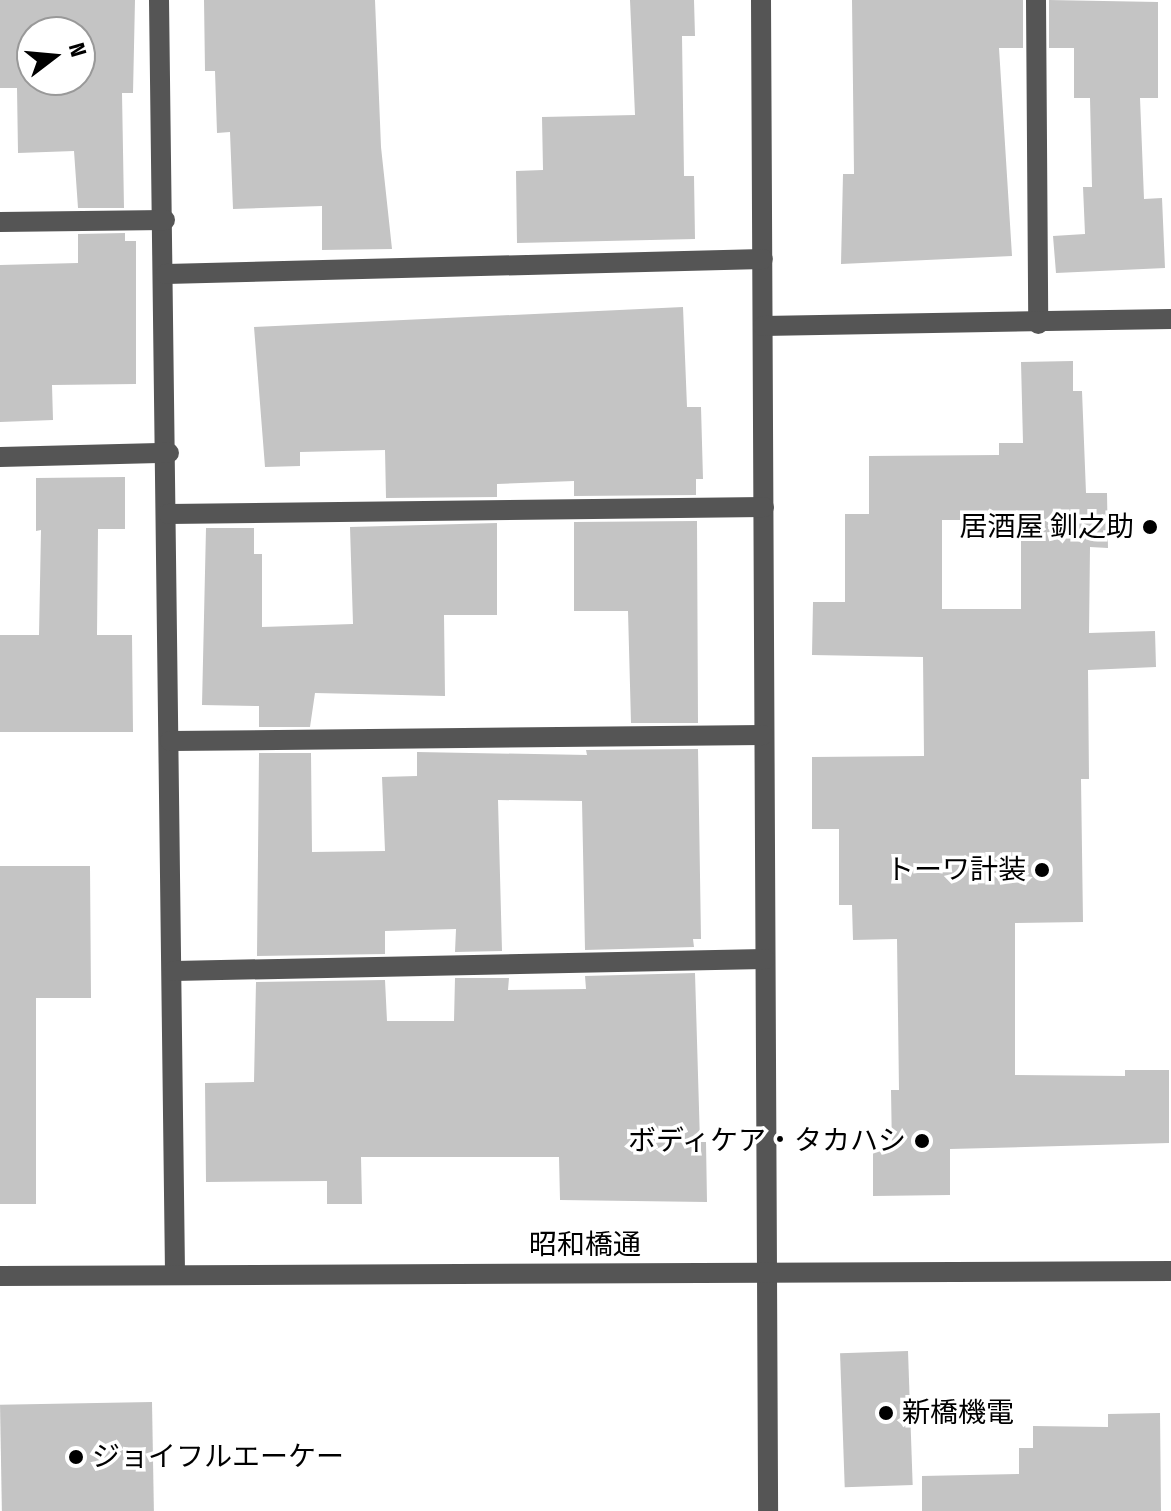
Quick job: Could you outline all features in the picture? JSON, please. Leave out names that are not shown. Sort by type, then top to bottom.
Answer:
[{"type":"street","points":[[159,0],[169,453],[175,1274]]},
{"type":"street","points":[[761,0],[768,1511]]},
{"type":"street","points":[[1036,0],[1038,324]]},
{"type":"street","points":[[0,222],[165,220]]},
{"type":"street","points":[[166,274],[763,259]]},
{"type":"street","points":[[763,326],[1038,324],[1171,319]]},
{"type":"street","points":[[0,457],[169,453]]},
{"type":"street","points":[[168,514],[764,507]]},
{"type":"street","points":[[170,741],[763,735]]},
{"type":"street","points":[[174,971],[765,959]]},
{"type":"street","name":"昭和橋通","points":[[0,1276],[1171,1271]]},
{"type":"building","points":[[0,0],[135,0],[133,93],[122,93],[124,208],[78,208],[74,151],[18,153],[17,96],[96,96],[96,16],[16,16],[16,88],[0,88]]},
{"type":"building","points":[[204,0],[375,0],[381,147],[392,249],[322,250],[322,206],[233,209],[230,132],[217,133],[215,71],[205,71]]},
{"type":"building","points":[[630,0],[694,0],[695,36],[682,36],[684,176],[694,176],[695,239],[517,243],[516,171],[543,170],[542,117],[635,115]]},
{"type":"building","points":[[852,0],[1023,0],[1023,48],[999,48],[1012,256],[841,264],[843,174],[854,174]]},
{"type":"building","points":[[1049,0],[1158,2],[1158,98],[1140,98],[1144,199],[1162,198],[1165,268],[1056,273],[1053,236],[1085,234],[1083,187],[1092,187],[1090,98],[1074,98],[1074,48],[1049,48]]},
{"type":"building","points":[[125,233],[125,241],[136,241],[136,384],[52,385],[53,420],[0,422],[0,265],[78,263],[78,234]]},
{"type":"building","points":[[683,307],[687,407],[701,407],[703,479],[696,479],[696,495],[574,496],[574,481],[497,484],[497,497],[386,498],[385,450],[300,452],[300,466],[265,467],[254,327]]},
{"type":"building","points":[[1073,361],[1073,391],[1082,391],[1086,493],[1107,493],[1108,548],[1090,547],[1089,633],[1155,631],[1156,667],[1088,670],[1089,779],[1081,779],[1083,922],[1015,923],[1015,1075],[1125,1076],[1125,1070],[1169,1070],[1169,1143],[950,1149],[950,1195],[873,1196],[873,1151],[892,1151],[891,1090],[899,1090],[897,939],[853,940],[852,905],[839,905],[839,829],[812,829],[812,757],[924,756],[923,657],[812,655],[813,602],[845,602],[845,514],[869,514],[869,456],[999,455],[999,443],[1023,443],[1021,362]],"holes":[[[942,520],[1021,520],[1021,609],[942,609]]]},
{"type":"building","points":[[125,477],[125,529],[98,529],[97,635],[132,635],[133,732],[0,732],[0,635],[39,635],[41,530],[36,531],[36,478]]},
{"type":"building","points":[[697,521],[698,723],[631,723],[628,611],[574,611],[574,522]]},
{"type":"building","points":[[497,523],[497,615],[444,615],[445,696],[315,693],[310,727],[259,727],[259,706],[202,705],[206,528],[254,528],[254,554],[262,554],[262,627],[353,624],[350,527]]},
{"type":"building","points":[[698,749],[701,939],[693,939],[694,947],[585,950],[582,801],[498,800],[502,951],[455,952],[456,929],[385,931],[385,954],[257,956],[259,753],[311,753],[312,852],[385,851],[382,777],[417,776],[417,752],[587,755],[586,750]]},
{"type":"building","points":[[0,866],[90,866],[91,998],[36,998],[36,1204],[0,1204]]},
{"type":"building","points":[[695,973],[700,1142],[706,1142],[707,1202],[560,1200],[559,1157],[361,1157],[362,1204],[327,1204],[327,1181],[206,1182],[205,1083],[254,1082],[256,982],[385,980],[387,1021],[454,1021],[455,978],[509,978],[508,990],[586,989],[585,976]]},
{"type":"building","points":[[908,1351],[913,1485],[845,1487],[840,1353]]},
{"type":"building","name":"ジョイフルエーケー","points":[[152,1402],[154,1511],[2,1511],[0,1405]]},
{"type":"building","points":[[1160,1413],[1161,1511],[922,1511],[922,1476],[1019,1474],[1019,1448],[1033,1448],[1033,1426],[1108,1427],[1108,1414]]},
{"type":"place","name":"居酒屋 釧之助","points":[[1150,527]]},
{"type":"place","name":"トーワ計装","points":[[1042,870]]},
{"type":"place","name":"ボディケア・タカハシ","points":[[922,1141]]},
{"type":"place","name":"新橋機電","points":[[886,1413]]},
{"type":"place","name":"ジョイフルエーケー","points":[[76,1457]]}]
